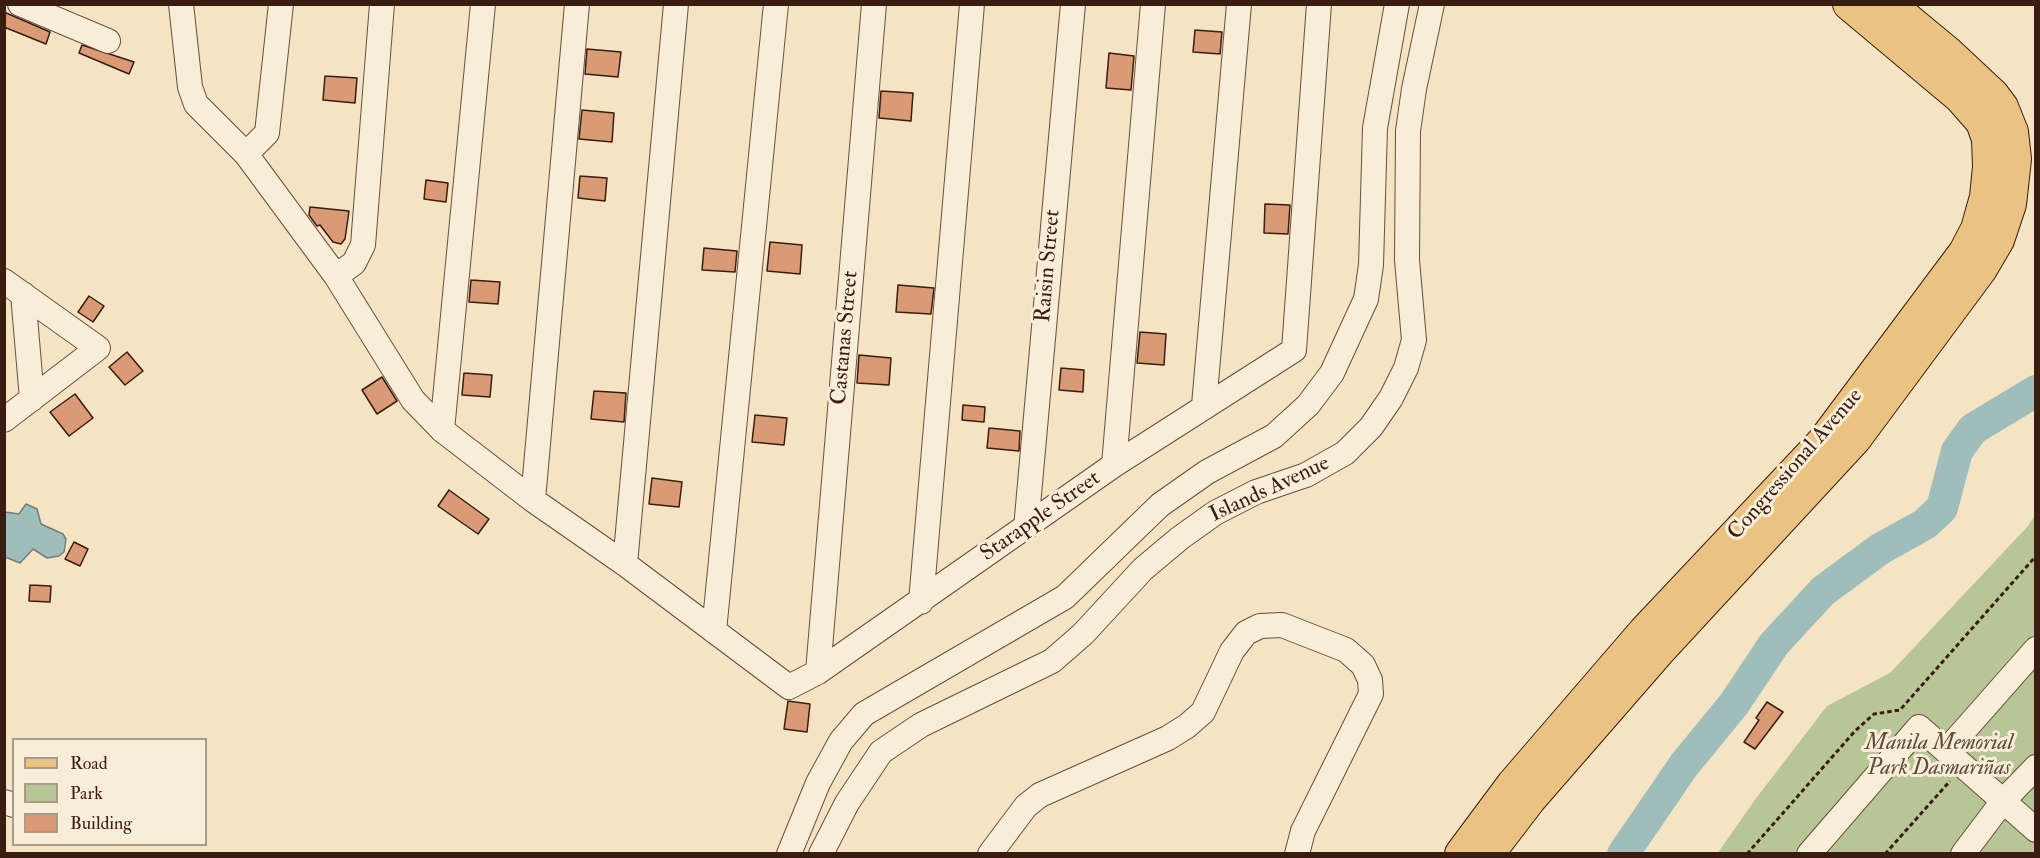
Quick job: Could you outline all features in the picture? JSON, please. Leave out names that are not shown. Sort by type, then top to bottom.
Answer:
[{"type":"main road","name":"Congressional Avenue","points":[[1461,854],[1513,784],[1644,632],[1823,442],[1965,252],[1977,229],[1986,197],[1989,167],[1988,139],[1982,122],[1960,97],[1849,4]]},
{"type":"main road","name":"Congressional Avenue","points":[[1488,854],[1530,799],[1658,652],[1855,439],[1981,269],[1998,240],[2010,204],[2015,159],[2012,132],[2002,107],[1993,95],[1947,52],[1889,4]]},
{"type":"street","points":[[181,4],[190,87],[196,104],[246,154],[336,276],[413,400],[442,430],[533,500],[625,564],[714,631]]},
{"type":"street","points":[[246,154],[267,133],[281,4]]},
{"type":"street","points":[[336,276],[354,263],[363,245],[382,4]]},
{"type":"street","points":[[442,430],[483,4]]},
{"type":"street","points":[[533,500],[577,4]]},
{"type":"street","points":[[625,564],[676,4]]},
{"type":"street","points":[[714,631],[776,4]]},
{"type":"street","name":"Castanas Street","points":[[818,672],[874,4]]},
{"type":"street","points":[[921,602],[972,4]]},
{"type":"street","name":"Raisin Street","points":[[1026,528],[1073,4]]},
{"type":"street","points":[[1114,465],[1153,4]]},
{"type":"street","points":[[1204,405],[1239,4]]},
{"type":"street","name":"Starapple Street","points":[[714,631],[789,687],[818,672],[921,602],[1114,465],[1204,405],[1294,350],[1319,4]]},
{"type":"street","name":"Islands Avenue","points":[[789,854],[818,783],[841,741],[864,714],[1065,597],[1160,505],[1207,472],[1274,436],[1308,405],[1332,373],[1366,299],[1371,265],[1374,128],[1397,4]]},
{"type":"street","name":"Islands Avenue","points":[[821,854],[847,803],[881,752],[921,725],[1053,661],[1083,634],[1143,569],[1180,538],[1215,513],[1256,492],[1306,475],[1345,453],[1371,427],[1391,398],[1406,368],[1414,340],[1407,260],[1408,131],[1414,89],[1432,4]]},
{"type":"street","points":[[32,7],[108,41]]},
{"type":"street","points":[[1374,128],[1408,131]]},
{"type":"street","points":[[14,287],[32,399]]},
{"type":"street","points":[[4,420],[98,348],[14,287]]},
{"type":"street","points":[[990,854],[1026,806],[1040,795],[1168,738],[1187,726],[1203,712],[1232,651],[1246,633],[1260,626],[1282,625],[1346,650],[1363,665],[1371,680],[1371,694],[1303,831],[1297,854]]},
{"type":"street","points":[[1955,758],[2036,649]]},
{"type":"street","points":[[1809,854],[1919,727],[2036,830]]},
{"type":"street","points":[[1963,854],[2003,801],[2036,767]]},
{"type":"path","points":[[1748,854],[1855,730],[1874,714],[1900,710],[2036,556]]},
{"type":"path","points":[[1885,854],[1955,758]]},
{"type":"green space","name":"Manila Memorial Park Dasmariñas","points":[[2035,515],[2035,853],[1717,854],[1757,797],[1827,706],[1890,673],[2028,526]]},
{"type":"water","points":[[26,504],[37,509],[41,524],[63,534],[66,539],[64,552],[59,556],[47,558],[33,549],[20,563],[5,557],[5,512],[19,514]]},
{"type":"building","points":[[4,12],[50,32],[46,44],[4,27]]},
{"type":"building","points":[[1195,30],[1222,32],[1220,54],[1193,52]]},
{"type":"building","points":[[82,45],[134,62],[129,74],[79,53]]},
{"type":"building","points":[[587,49],[621,52],[618,77],[585,74]]},
{"type":"building","points":[[1109,53],[1134,56],[1131,90],[1106,88]]},
{"type":"building","points":[[325,76],[357,78],[355,103],[323,100]]},
{"type":"building","points":[[881,91],[913,93],[911,121],[879,118]]},
{"type":"building","points":[[582,110],[614,113],[612,142],[579,139]]},
{"type":"building","points":[[580,176],[607,178],[605,201],[578,198]]},
{"type":"building","points":[[426,180],[448,183],[446,202],[424,199]]},
{"type":"building","points":[[1265,204],[1290,205],[1288,234],[1264,233]]},
{"type":"building","points":[[310,207],[349,211],[345,239],[341,244],[333,242],[320,225],[317,226],[309,215]]},
{"type":"building","points":[[770,242],[802,245],[800,274],[767,271]]},
{"type":"building","points":[[704,248],[737,251],[735,272],[702,270]]},
{"type":"building","points":[[471,280],[500,282],[498,304],[469,302]]},
{"type":"building","points":[[898,285],[934,288],[931,314],[896,312]]},
{"type":"building","points":[[89,296],[104,306],[93,322],[78,312]]},
{"type":"building","points":[[1140,332],[1166,334],[1164,365],[1137,363]]},
{"type":"building","points":[[127,352],[143,371],[125,385],[109,367]]},
{"type":"building","points":[[859,355],[891,358],[889,385],[857,383]]},
{"type":"building","points":[[1061,368],[1084,370],[1083,392],[1059,390]]},
{"type":"building","points":[[464,373],[492,375],[490,397],[462,395]]},
{"type":"building","points":[[382,377],[397,401],[377,414],[362,390]]},
{"type":"building","points":[[594,391],[626,393],[624,422],[591,419]]},
{"type":"building","points":[[75,394],[93,418],[69,436],[50,412]]},
{"type":"building","points":[[963,405],[985,407],[984,422],[962,420]]},
{"type":"building","points":[[755,415],[787,418],[784,445],[752,442]]},
{"type":"building","points":[[989,428],[1020,431],[1019,451],[987,448]]},
{"type":"building","points":[[652,478],[682,482],[679,507],[649,504]]},
{"type":"building","points":[[449,490],[489,519],[478,534],[438,506]]},
{"type":"building","points":[[74,542],[88,549],[80,566],[65,559]]},
{"type":"building","points":[[30,585],[51,586],[50,602],[29,601]]},
{"type":"building","points":[[788,701],[810,704],[807,732],[784,729]]},
{"type":"building","points":[[1767,702],[1783,712],[1755,749],[1744,742],[1759,720],[1756,718]]},
{"type":"waterway","points":[[1623,854],[1684,765],[1734,704],[1774,644],[1823,591],[1880,549],[1925,524],[1942,508],[1957,451],[1973,429],[2036,391]]}]
